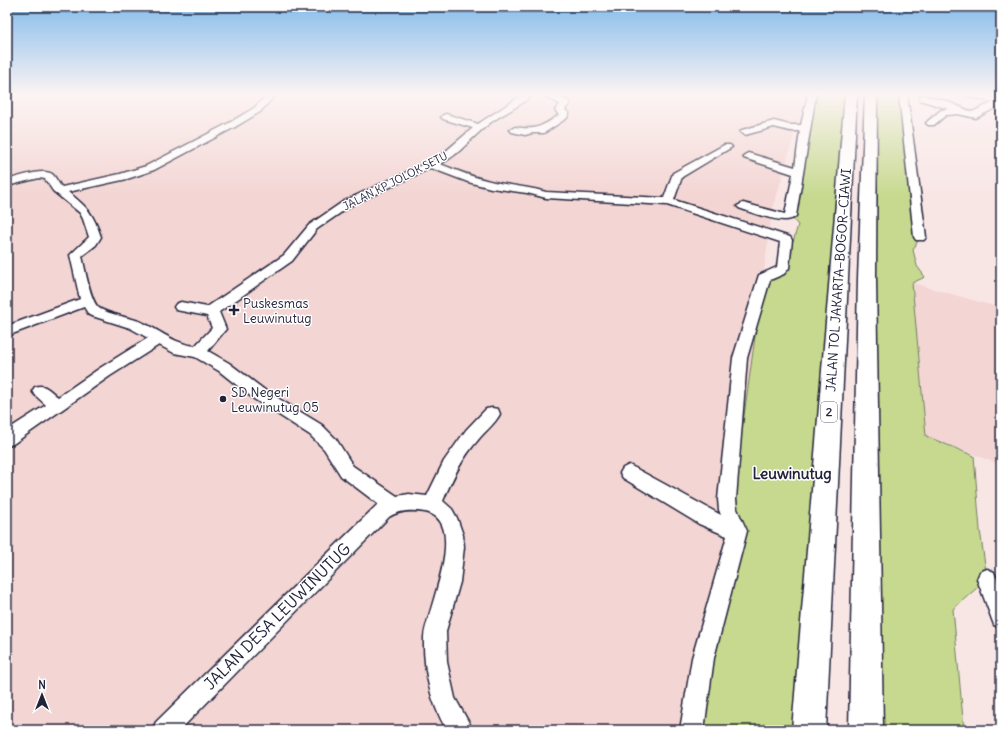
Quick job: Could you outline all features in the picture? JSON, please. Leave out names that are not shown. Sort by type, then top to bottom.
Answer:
[{"type":"highway","name":"JALAN TOL JAKARTA–BOGOR–CIAWI","points":[[809,730],[849,128]]},
{"type":"highway","name":"JALAN TOL JAKARTA–BOGOR–CIAWI","points":[[866,730],[867,278],[871,128]]},
{"type":"street","points":[[60,191],[123,177],[150,168],[226,128]]},
{"type":"street","name":"JALAN KP JOLOK SETU","points":[[208,311],[288,258],[313,227],[348,203],[432,165],[452,152],[477,128]]},
{"type":"street","points":[[515,130],[525,132],[531,130],[541,131],[545,128]]},
{"type":"street","points":[[745,132],[758,128]]},
{"type":"street","points":[[742,206],[784,218],[790,216],[792,200],[799,172],[805,128]]},
{"type":"street","points":[[906,128],[920,237]]},
{"type":"street","points":[[668,202],[677,175],[727,148]]},
{"type":"street","points":[[748,156],[799,172]]},
{"type":"street","points":[[432,165],[472,180],[496,186],[528,190],[546,195],[668,202],[786,240],[783,268],[780,271],[764,278],[740,358],[727,499],[728,510],[738,531],[703,658],[692,730]]},
{"type":"street","points":[[7,183],[39,175],[48,176],[56,189],[84,211],[89,219],[95,237],[92,242],[76,255],[88,301],[94,312],[135,325],[168,344],[179,349],[198,352],[224,367],[260,394],[316,430],[330,444],[347,471],[393,504],[413,503],[432,505],[445,513],[451,521],[453,533],[453,560],[450,580],[435,636],[438,678],[446,705],[453,720],[461,730]]},
{"type":"street","points":[[7,331],[88,301]]},
{"type":"street","points":[[181,307],[208,311],[219,329],[198,352]]},
{"type":"street","points":[[7,439],[105,372],[159,338]]},
{"type":"street","points":[[40,391],[57,406]]},
{"type":"street","points":[[432,505],[444,476],[456,455],[479,426],[492,414]]},
{"type":"street","points":[[629,473],[706,518],[738,531]]},
{"type":"street","name":"JALAN DESA LEUWINUTUG","points":[[164,730],[383,511],[393,504]]},
{"type":"street","points":[[987,579],[1001,618]]},
{"type":"shaded area","points":[[7,128],[796,128],[772,212],[701,730],[7,730]]},
{"type":"shaded area","points":[[912,283],[1001,308],[1001,465],[926,436]]},
{"type":"green space","points":[[806,128],[849,128],[809,730],[697,730],[714,632],[764,278],[780,271],[786,240],[793,242],[798,225],[790,216]]},
{"type":"green space","points":[[870,128],[907,128],[920,237],[913,250],[917,266],[925,277],[912,283],[926,436],[974,456],[980,530],[987,579],[953,609],[964,730],[866,730],[868,215]]},
{"type":"place","name":"Puskesmas Leuwinutug","points":[[234,310]]},
{"type":"place","name":"SD Negeri Leuwinutug 05","points":[[223,399]]},
{"type":"district","name":"Leuwinutug","points":[[792,474]]}]
